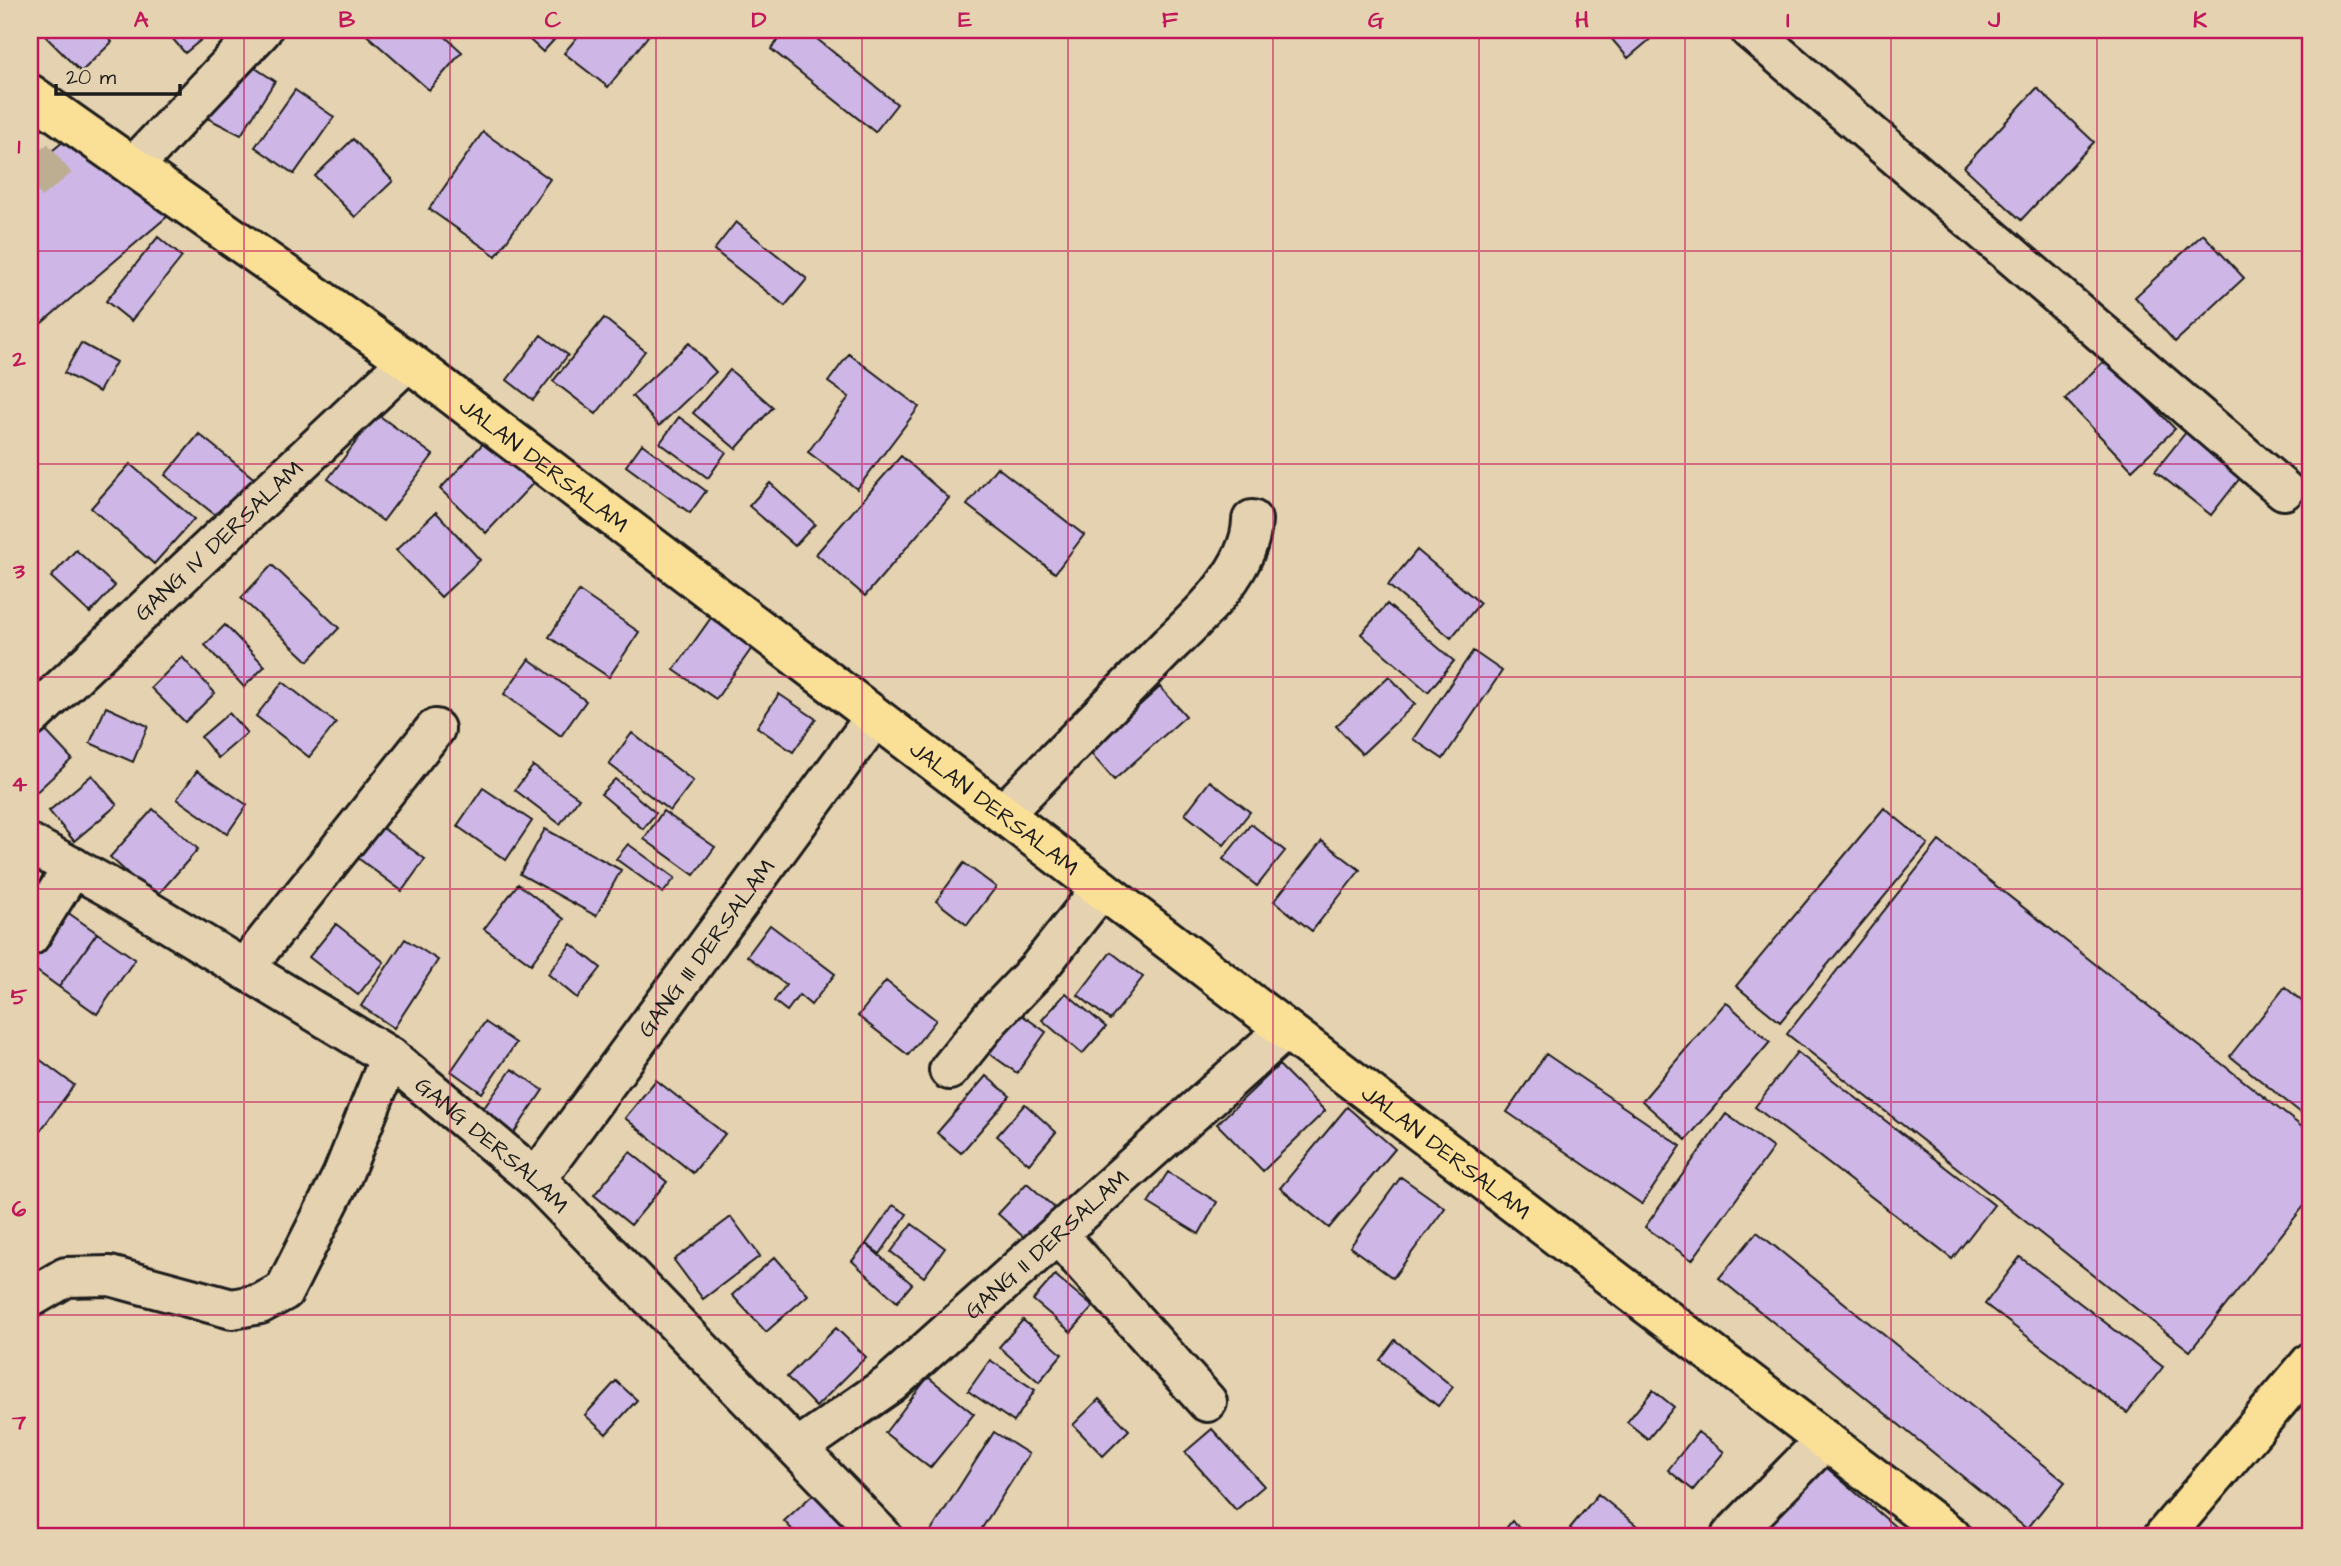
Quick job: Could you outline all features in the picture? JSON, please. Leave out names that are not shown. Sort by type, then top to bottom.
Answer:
[{"type":"main road","name":"JALAN DERSALAM","points":[[30,94],[82,142],[134,167],[408,361],[1951,1536]]},
{"type":"main road","points":[[2164,1536],[2311,1362]]},
{"type":"street","points":[[134,167],[262,30]]},
{"type":"street","points":[[1750,30],[2284,490]]},
{"type":"street","name":"GANG IV DERSALAM","points":[[30,718],[408,361]]},
{"type":"street","points":[[1003,814],[1204,611],[1242,560],[1252,534],[1252,520]]},
{"type":"street","name":"GANG III DERSALAM","points":[[536,1179],[875,717]]},
{"type":"street","points":[[244,969],[435,729]]},
{"type":"street","name":"GANG DERSALAM","points":[[30,844],[73,867],[390,1057],[536,1179],[882,1536]]},
{"type":"street","points":[[30,936],[73,867]]},
{"type":"street","points":[[949,1070],[991,1018],[1037,970],[1101,889]]},
{"type":"street","name":"GANG II DERSALAM","points":[[798,1448],[890,1384],[1285,1030]]},
{"type":"street","points":[[30,1298],[66,1277],[110,1276],[232,1309],[260,1304],[284,1291],[342,1176],[390,1057]]},
{"type":"street","points":[[1058,1235],[1207,1402]]},
{"type":"street","points":[[1731,1536],[1825,1440]]},
{"type":"building","points":[[39,30],[100,30],[112,42],[81,72]]},
{"type":"building","points":[[165,30],[213,30],[185,53]]},
{"type":"building","points":[[361,30],[438,30],[462,52],[429,90]]},
{"type":"building","points":[[519,30],[563,30],[543,52]]},
{"type":"building","points":[[583,30],[639,30],[648,36],[608,87],[564,53]]},
{"type":"building","points":[[786,30],[806,30],[897,104],[875,132],[771,49]]},
{"type":"building","points":[[1604,30],[1661,30],[1628,58]]},
{"type":"building","points":[[243,60],[275,81],[241,135],[207,118]]},
{"type":"building","points":[[2037,88],[2094,142],[2021,220],[1964,167]]},
{"type":"building","points":[[295,90],[334,117],[294,174],[255,147]]},
{"type":"building","points":[[483,132],[550,179],[496,256],[429,209]]},
{"type":"building","points":[[353,139],[393,181],[355,217],[315,176]]},
{"type":"building","points":[[64,141],[169,215],[30,333],[30,169]]},
{"type":"building","points":[[736,222],[807,279],[785,306],[714,250]]},
{"type":"building","points":[[2203,234],[2244,278],[2175,342],[2135,297]]},
{"type":"building","points":[[158,237],[182,257],[131,321],[106,301]]},
{"type":"building","points":[[604,318],[645,351],[596,414],[553,381]]},
{"type":"building","points":[[541,335],[568,355],[533,400],[507,380]]},
{"type":"building","points":[[81,343],[116,362],[99,392],[64,373]]},
{"type":"building","points":[[689,343],[716,372],[659,426],[632,396]]},
{"type":"building","points":[[849,354],[919,407],[857,489],[808,452],[849,397],[828,382]]},
{"type":"building","points":[[2107,358],[2175,429],[2132,470],[2065,399]]},
{"type":"building","points":[[730,370],[773,407],[736,449],[693,413]]},
{"type":"building","points":[[377,414],[433,455],[383,521],[328,479]]},
{"type":"building","points":[[679,417],[726,452],[708,478],[660,443]]},
{"type":"building","points":[[2195,421],[2251,464],[2211,515],[2155,471]]},
{"type":"building","points":[[199,434],[257,481],[224,522],[165,475]]},
{"type":"building","points":[[491,435],[537,479],[486,533],[440,489]]},
{"type":"building","points":[[642,444],[706,491],[690,513],[626,466]]},
{"type":"building","points":[[901,456],[949,498],[865,596],[816,554]]},
{"type":"building","points":[[130,464],[194,519],[154,564],[91,508]]},
{"type":"building","points":[[997,467],[1084,535],[1055,573],[967,505]]},
{"type":"building","points":[[770,483],[815,524],[795,546],[749,506]]},
{"type":"building","points":[[436,512],[480,560],[441,597],[396,550]]},
{"type":"building","points":[[76,550],[115,586],[90,613],[51,577]]},
{"type":"building","points":[[1417,550],[1480,603],[1451,638],[1388,585]]},
{"type":"building","points":[[272,565],[339,628],[308,661],[241,598]]},
{"type":"building","points":[[579,591],[639,632],[609,677],[549,637]]},
{"type":"building","points":[[1387,604],[1454,661],[1428,692],[1361,634]]},
{"type":"building","points":[[713,615],[754,645],[716,699],[674,670]]},
{"type":"building","points":[[225,625],[265,666],[244,687],[205,645]]},
{"type":"building","points":[[1473,651],[1502,671],[1443,759],[1413,739]]},
{"type":"building","points":[[182,657],[215,693],[185,722],[151,688]]},
{"type":"building","points":[[529,659],[586,701],[561,736],[504,694]]},
{"type":"building","points":[[1389,676],[1415,704],[1362,754],[1336,726]]},
{"type":"building","points":[[283,682],[336,723],[309,757],[256,716]]},
{"type":"building","points":[[1160,687],[1186,716],[1114,780],[1089,751]]},
{"type":"building","points":[[779,694],[816,719],[793,752],[757,727]]},
{"type":"building","points":[[106,707],[148,726],[133,762],[90,743]]},
{"type":"building","points":[[229,713],[247,733],[218,758],[201,737]]},
{"type":"building","points":[[44,729],[72,759],[30,798],[30,742]]},
{"type":"building","points":[[632,733],[693,781],[670,811],[609,764]]},
{"type":"building","points":[[533,766],[579,798],[560,824],[515,790]]},
{"type":"building","points":[[197,771],[247,805],[227,834],[177,799]]},
{"type":"building","points":[[92,775],[117,805],[74,841],[49,811]]},
{"type":"building","points":[[615,779],[656,813],[643,829],[601,794]]},
{"type":"building","points":[[1210,781],[1250,812],[1224,845],[1185,814]]},
{"type":"building","points":[[483,788],[532,821],[506,860],[457,826]]},
{"type":"building","points":[[1884,808],[1928,844],[1780,1022],[1736,986]]},
{"type":"building","points":[[153,809],[198,849],[155,898],[110,857]]},
{"type":"building","points":[[663,811],[715,847],[694,875],[644,839]]},
{"type":"building","points":[[373,821],[425,859],[402,891],[350,852]]},
{"type":"building","points":[[1251,824],[1285,851],[1257,886],[1223,859]]},
{"type":"building","points":[[545,829],[621,870],[596,916],[520,874]]},
{"type":"building","points":[[1322,841],[1360,870],[1312,931],[1274,901]]},
{"type":"building","points":[[1939,841],[2311,1134],[2311,1197],[2190,1351],[1787,1034]]},
{"type":"building","points":[[628,844],[675,878],[663,893],[616,859]]},
{"type":"building","points":[[964,863],[996,887],[967,925],[936,901]]},
{"type":"building","points":[[518,884],[564,919],[531,964],[484,929]]},
{"type":"building","points":[[67,912],[97,933],[59,987],[30,966]]},
{"type":"building","points":[[336,924],[384,962],[358,995],[309,957]]},
{"type":"building","points":[[770,925],[835,974],[811,1005],[799,995],[787,1011],[774,1001],[786,985],[747,956]]},
{"type":"building","points":[[97,933],[135,959],[97,1014],[59,987]]},
{"type":"building","points":[[405,939],[438,960],[394,1028],[361,1006]]},
{"type":"building","points":[[571,944],[601,968],[577,998],[548,974]]},
{"type":"building","points":[[1111,952],[1143,977],[1110,1020],[1078,995]]},
{"type":"building","points":[[886,981],[936,1020],[908,1055],[858,1016]]},
{"type":"building","points":[[2285,987],[2311,1009],[2311,1121],[2230,1056]]},
{"type":"building","points":[[1066,993],[1106,1027],[1082,1054],[1042,1020]]},
{"type":"building","points":[[1726,1002],[1770,1042],[1686,1140],[1642,1101]]},
{"type":"building","points":[[1009,1006],[1046,1032],[1017,1073],[980,1047]]},
{"type":"building","points":[[485,1022],[516,1043],[482,1093],[451,1071]]},
{"type":"building","points":[[1797,1052],[1994,1205],[1952,1259],[1755,1107]]},
{"type":"building","points":[[1546,1054],[1681,1146],[1642,1204],[1507,1112]]},
{"type":"building","points":[[35,1056],[74,1085],[35,1138],[30,1134],[30,1063]]},
{"type":"building","points":[[1279,1065],[1325,1111],[1263,1171],[1217,1124]]},
{"type":"building","points":[[512,1069],[543,1090],[513,1134],[481,1112]]},
{"type":"building","points":[[986,1076],[1010,1096],[961,1153],[937,1133]]},
{"type":"building","points":[[656,1080],[725,1134],[693,1173],[625,1118]]},
{"type":"building","points":[[1025,1104],[1056,1132],[1029,1164],[997,1136]]},
{"type":"building","points":[[1347,1107],[1395,1149],[1329,1228],[1280,1188]]},
{"type":"building","points":[[1726,1114],[1773,1148],[1692,1260],[1645,1227]]},
{"type":"building","points":[[630,1152],[667,1182],[631,1225],[594,1195]]},
{"type":"building","points":[[1168,1172],[1217,1202],[1199,1234],[1148,1203]]},
{"type":"building","points":[[1401,1177],[1445,1208],[1393,1278],[1350,1247]]},
{"type":"building","points":[[1027,1183],[1066,1218],[1038,1250],[998,1214]]},
{"type":"building","points":[[893,1205],[907,1214],[880,1254],[866,1244]]},
{"type":"building","points":[[731,1217],[760,1256],[703,1299],[674,1260]]},
{"type":"building","points":[[912,1224],[945,1248],[924,1277],[891,1252]]},
{"type":"building","points":[[1757,1232],[2065,1482],[2027,1529],[1719,1278]]},
{"type":"building","points":[[866,1244],[912,1284],[897,1302],[852,1261]]},
{"type":"building","points":[[775,1257],[808,1295],[766,1332],[732,1295]]},
{"type":"building","points":[[2020,1257],[2163,1367],[2127,1413],[1985,1304]]},
{"type":"building","points":[[1055,1275],[1093,1307],[1071,1332],[1033,1300]]},
{"type":"building","points":[[1023,1320],[1062,1354],[1039,1382],[999,1347]]},
{"type":"building","points":[[836,1328],[866,1357],[816,1407],[787,1377]]},
{"type":"building","points":[[1395,1340],[1453,1387],[1438,1406],[1380,1360]]},
{"type":"building","points":[[990,1360],[1035,1390],[1014,1422],[968,1391]]},
{"type":"building","points":[[928,1377],[974,1414],[930,1468],[885,1433]]},
{"type":"building","points":[[616,1381],[637,1400],[606,1434],[585,1415]]},
{"type":"building","points":[[1653,1390],[1674,1407],[1648,1439],[1627,1422]]},
{"type":"building","points":[[1099,1399],[1129,1430],[1103,1456],[1073,1425]]},
{"type":"building","points":[[1212,1429],[1264,1486],[1236,1510],[1185,1452]]},
{"type":"building","points":[[994,1432],[1029,1454],[977,1536],[928,1536]]},
{"type":"building","points":[[1698,1432],[1724,1452],[1693,1490],[1668,1470]]},
{"type":"building","points":[[1826,1467],[1906,1536],[1759,1536]]},
{"type":"building","points":[[820,1488],[850,1522],[834,1536],[798,1536],[784,1521]]},
{"type":"building","points":[[1598,1494],[1647,1534],[1579,1536],[1570,1528]]},
{"type":"building","points":[[1512,1521],[1530,1536],[1500,1536]]},
{"type":"tunnel","points":[[30,182],[74,147]]}]
